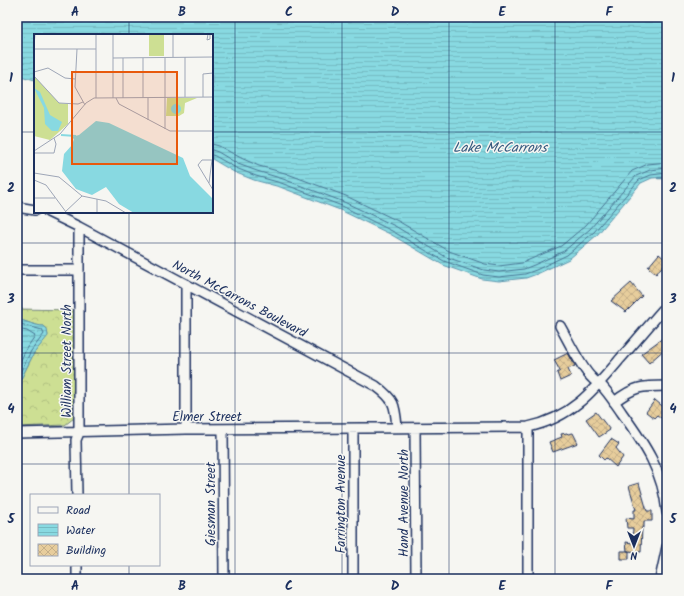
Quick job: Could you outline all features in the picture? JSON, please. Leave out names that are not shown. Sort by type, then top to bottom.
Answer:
[{"type":"street","points":[[17,207],[34,210]]},
{"type":"street","name":"North McCarrons Boulevard","points":[[50,213],[79,226],[376,386],[391,398],[395,406],[397,428]]},
{"type":"street","name":"William Street North","points":[[77,494],[76,440],[79,433],[79,226]]},
{"type":"street","points":[[17,270],[78,270]]},
{"type":"street","points":[[186,284],[186,429]]},
{"type":"street","points":[[415,428],[528,428],[564,414],[583,400],[600,383],[667,305]]},
{"type":"street","points":[[560,326],[592,378],[600,383],[649,451],[657,468],[662,484],[667,512]]},
{"type":"street","points":[[614,402],[639,387],[667,386]]},
{"type":"street","name":"Farrington Avenue","points":[[353,428],[353,579]]},
{"type":"street","name":"Elmer Street","points":[[17,433],[79,433],[88,431],[186,429],[415,428]]},
{"type":"street","name":"Hand Avenue North","points":[[415,428],[416,579]]},
{"type":"street","points":[[528,428],[528,579]]},
{"type":"street","name":"Giesman Street","points":[[223,429],[224,579]]},
{"type":"street","points":[[660,579],[667,549]]},
{"type":"street","points":[[77,566],[77,579]]},
{"type":"green space","points":[[17,309],[74,310],[74,418],[65,425],[17,427],[17,387],[34,353],[48,335],[44,326],[17,319]]},
{"type":"water","name":"Lake McCarrons","points":[[17,17],[667,17],[667,177],[652,178],[641,183],[597,235],[569,259],[526,278],[499,281],[482,279],[443,265],[390,234],[340,210],[280,187],[254,180],[234,172],[213,160],[213,34],[34,34],[34,80],[17,75]]},
{"type":"water","points":[[17,319],[44,326],[47,329],[48,336],[34,353],[17,387]]},
{"type":"building","points":[[659,254],[667,261],[656,274],[648,267]]},
{"type":"building","points":[[631,283],[642,296],[626,312],[611,301]]},
{"type":"building","points":[[667,335],[667,347],[649,363],[641,354]]},
{"type":"building","points":[[568,353],[575,366],[568,369],[571,376],[560,381],[557,373],[560,371],[554,360]]},
{"type":"building","points":[[655,400],[667,410],[667,422],[657,415],[654,418],[646,412]]},
{"type":"building","points":[[596,412],[610,430],[599,437],[586,419]]},
{"type":"building","points":[[573,433],[578,443],[553,452],[549,442],[562,437],[561,434]]},
{"type":"building","points":[[611,439],[619,444],[616,448],[623,457],[616,467],[606,458],[604,460],[599,455]]},
{"type":"building","points":[[639,483],[647,511],[652,511],[652,521],[644,521],[644,527],[642,527],[641,552],[627,551],[626,542],[632,543],[633,528],[627,528],[626,518],[634,519],[634,510],[636,510],[629,486]]},
{"type":"building","points":[[621,551],[629,551],[629,559],[621,559]]},
{"type":"waterway","points":[[658,178],[667,178]]}]
